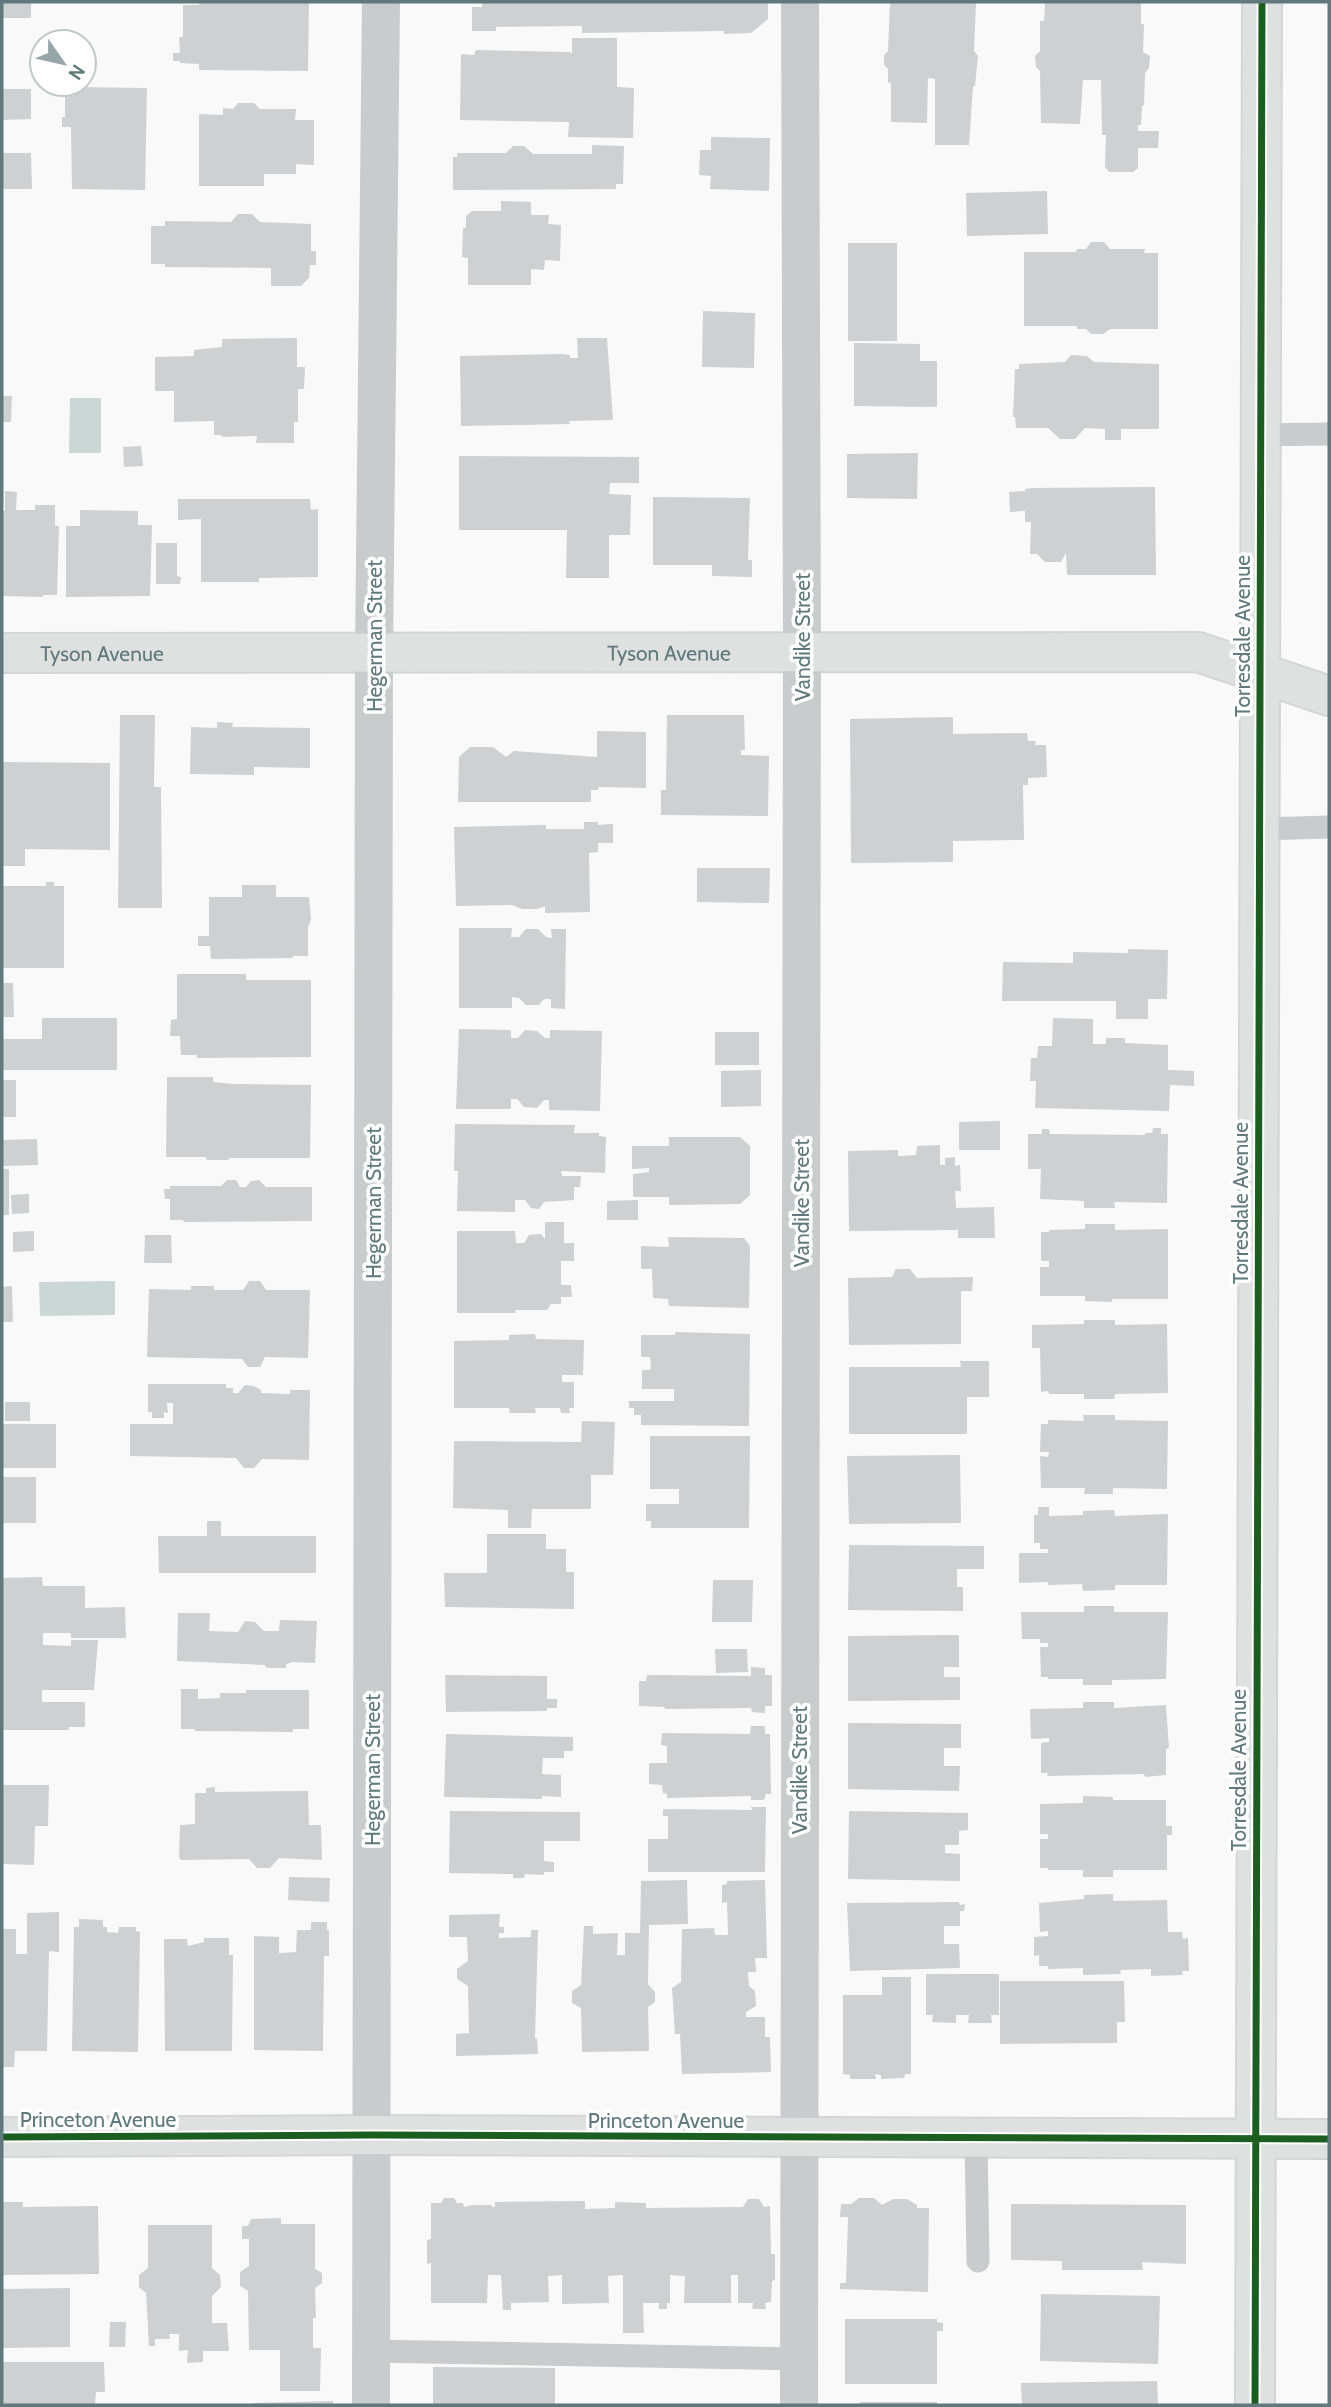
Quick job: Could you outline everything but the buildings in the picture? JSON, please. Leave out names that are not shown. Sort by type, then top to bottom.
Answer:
[{"type":"street","name":"Hegerman Street","points":[[371,2405],[374,651],[381,2]]},
{"type":"street","name":"Vandike Street","points":[[799,2405],[802,651],[800,2]]},
{"type":"street","name":"Torresdale Avenue","points":[[1255,2405],[1262,2]]},
{"type":"street","name":"Tyson Avenue","points":[[2,653],[1198,652],[1329,696]]},
{"type":"street","name":"Princeton Avenue","points":[[2,2137],[372,2135],[1329,2139]]},
{"type":"lane","points":[[1260,435],[1329,435]]},
{"type":"lane","points":[[1259,829],[1329,827]]},
{"type":"lane","points":[[976,2139],[978,2261]]},
{"type":"lane","points":[[371,2351],[799,2359]]},
{"type":"shaded area","points":[[70,398],[101,398],[101,453],[69,453]]},
{"type":"shaded area","points":[[115,1281],[115,1315],[40,1316],[39,1282]]},
{"type":"cycle path","points":[[1255,2405],[1262,2]]},
{"type":"cycle path","points":[[2,2137],[372,2135],[1329,2139]]}]
